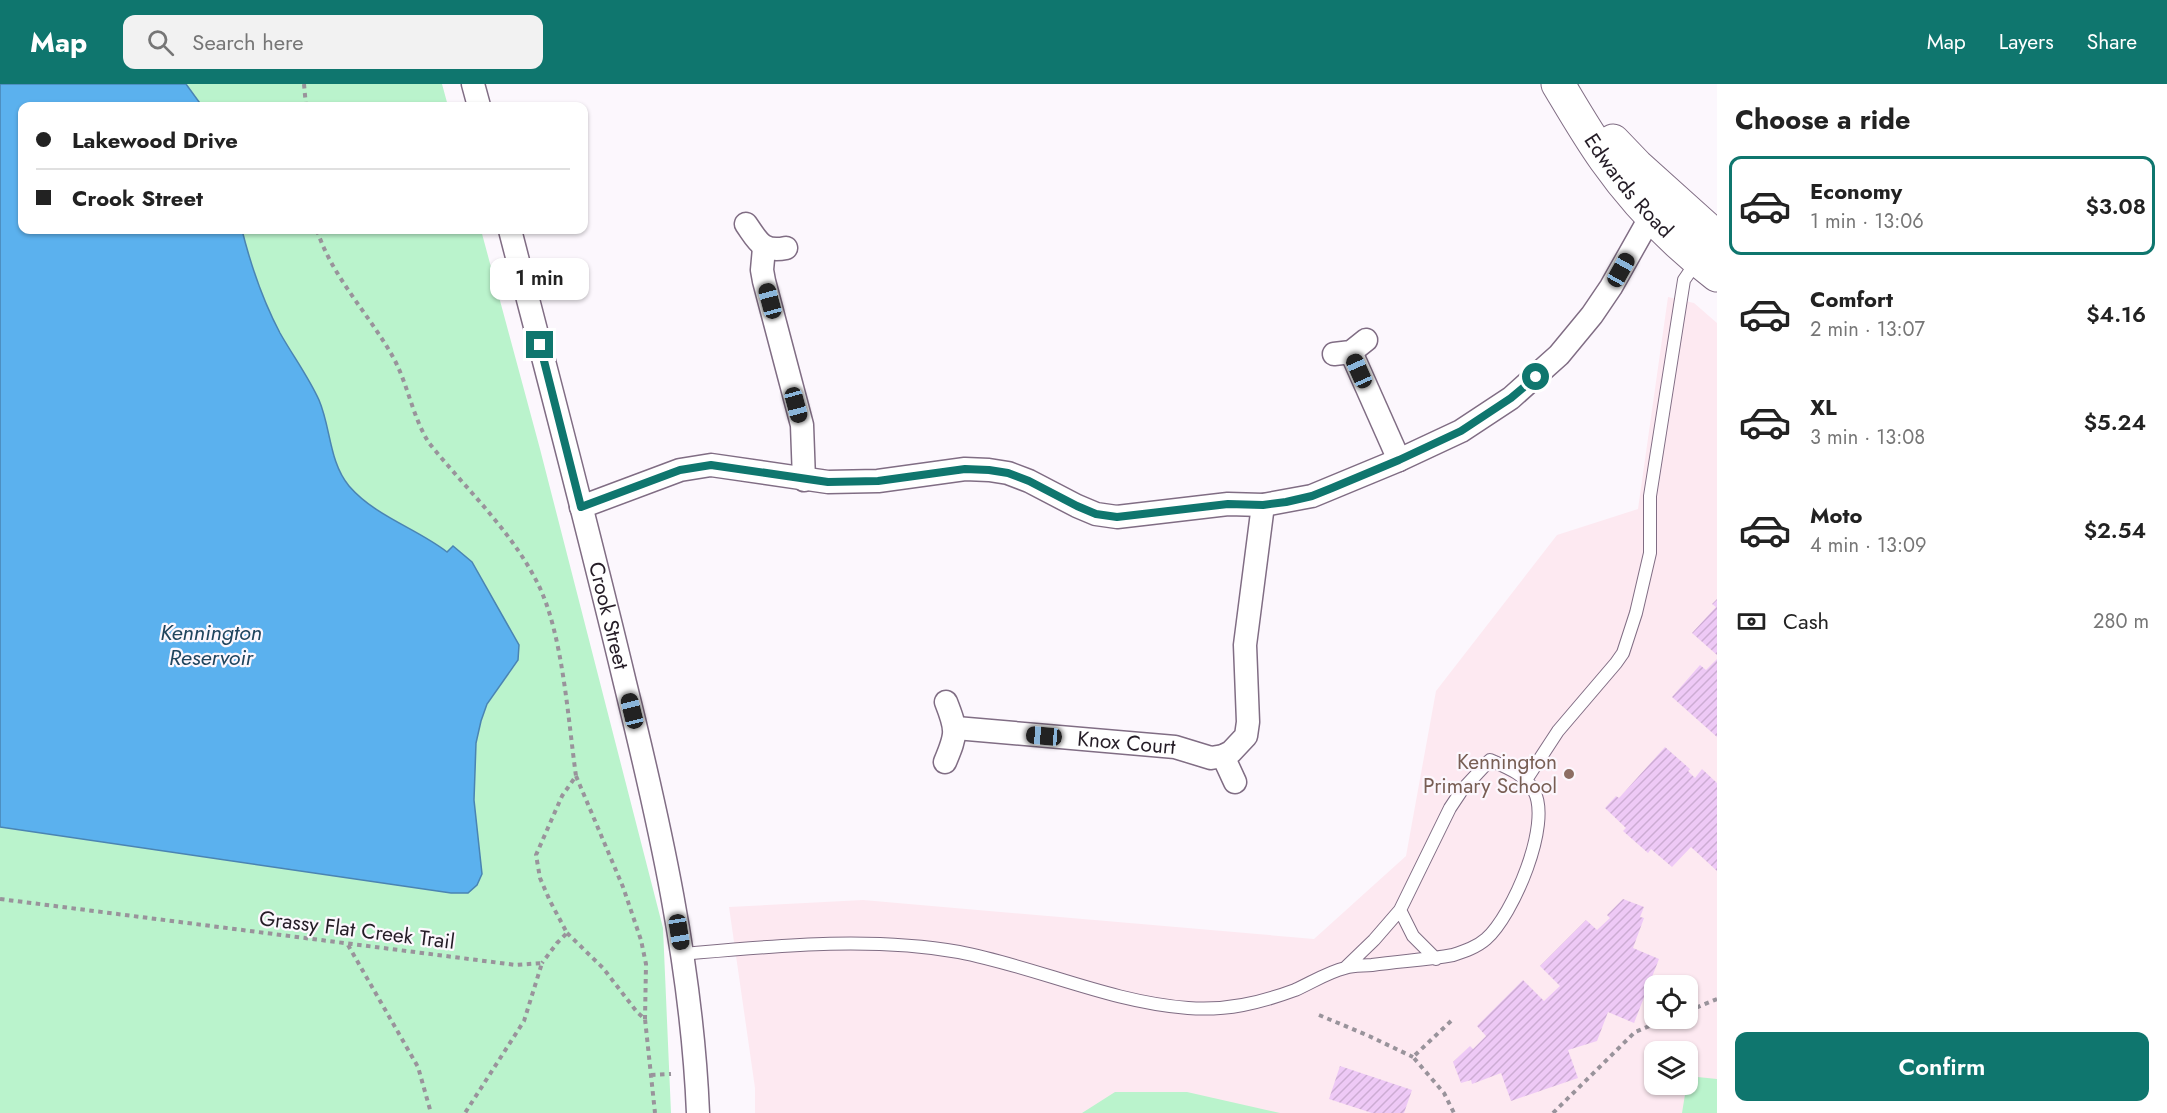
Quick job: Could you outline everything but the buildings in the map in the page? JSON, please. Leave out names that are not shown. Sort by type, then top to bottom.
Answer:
[{"type":"street","points":[[473,84],[478,102]]},
{"type":"street","name":"Edwards Road","points":[[1560,84],[1604,158],[1651,216],[1710,258]]},
{"type":"street","name":"Edwards Road","points":[[1560,84],[1637,166],[1710,258]]},
{"type":"street","points":[[581,507],[680,470],[711,465],[828,482],[861,482],[965,469],[989,470],[1008,473],[1029,481],[1096,514],[1117,517],[1228,504],[1263,505],[1312,496],[1461,431],[1511,398],[1559,355],[1592,315],[1611,287],[1651,216]]},
{"type":"street","points":[[746,224],[775,248],[762,270],[802,425],[804,480]]},
{"type":"street","name":"Crook Street","points":[[511,234],[661,833],[694,1039],[698,1113]]},
{"type":"street","points":[[1350,349],[1399,460]]},
{"type":"street","points":[[1235,782],[1223,756],[1231,752],[1246,736],[1248,722],[1245,645],[1263,505]]},
{"type":"street","points":[[945,762],[956,728],[946,702]]},
{"type":"street","name":"Knox Court","points":[[956,728],[1175,747],[1211,758],[1223,756]]},
{"type":"lane","points":[[1526,780],[1558,731],[1623,653],[1636,613],[1650,553],[1650,496],[1684,280],[1710,258]]},
{"type":"lane","points":[[682,954],[862,943],[934,948],[1001,963],[1120,997],[1189,1008],[1218,1009],[1243,1006],[1295,990],[1345,968],[1436,959],[1469,950],[1486,939],[1508,910],[1525,870],[1538,826],[1539,807],[1534,791],[1526,780],[1516,772],[1490,760],[1462,790],[1450,808],[1400,910],[1345,968]]},
{"type":"lane","points":[[1400,910],[1413,936],[1436,959]]},
{"type":"path","points":[[304,84],[306,102]]},
{"type":"path","points":[[319,234],[335,270],[373,323],[395,360],[420,429],[429,443],[512,542],[539,586],[551,617],[560,662],[576,776],[623,887],[641,940],[646,964],[645,1019],[655,1113]]},
{"type":"path","points":[[576,776],[562,796],[536,855],[540,878],[567,933],[603,968],[645,1019]]},
{"type":"path","name":"Grassy Flat Creek Trail","points":[[0,899],[516,965],[542,963]]},
{"type":"path","points":[[465,1113],[524,1021],[542,963],[567,933]]},
{"type":"path","points":[[347,945],[418,1066],[431,1113]]},
{"type":"path","points":[[1698,1007],[1717,999]]},
{"type":"path","points":[[1319,1015],[1369,1035],[1413,1058],[1444,1093],[1454,1113]]},
{"type":"path","points":[[1413,1058],[1451,1021]]},
{"type":"path","points":[[1553,1113],[1635,1032],[1644,1028]]},
{"type":"shaded area","name":"Kennington Primary School","points":[[1668,297],[1694,303],[1717,323],[1717,1113],[755,1113],[755,1088],[729,907],[863,900],[1314,939],[1406,856],[1436,691],[1557,535],[1638,509]]},
{"type":"green space","points":[[186,84],[442,84],[447,102],[199,102]]},
{"type":"green space","points":[[243,234],[482,234],[540,449],[663,928],[671,1113],[0,1113],[0,827],[451,893],[468,893],[476,743],[487,704],[518,661],[500,612],[472,562],[453,546],[448,553],[371,506],[342,477],[319,400],[280,333],[253,270]]},
{"type":"green space","points":[[1698,1077],[1717,1079],[1717,1113],[1682,1113],[1685,1095],[1698,1095]]},
{"type":"green space","points":[[1115,1092],[1187,1092],[1280,1113],[1082,1113]]},
{"type":"water","name":"Kennington Reservoir","points":[[0,84],[186,84],[199,102],[18,102],[18,234],[243,234],[262,295],[280,333],[319,400],[342,477],[371,506],[447,552],[453,546],[472,562],[519,645],[518,660],[487,704],[476,743],[474,800],[482,874],[477,885],[468,893],[451,893],[0,827]]},
{"type":"place","name":"Kennington Primary School","points":[[1569,774]]},
{"type":"route","points":[[540,345],[581,507],[680,470],[711,465],[828,482],[878,481],[965,469],[989,470],[1008,473],[1029,481],[1096,514],[1117,517],[1228,504],[1263,505],[1286,502],[1312,496],[1332,488],[1461,431],[1511,398],[1536,377]]}]
